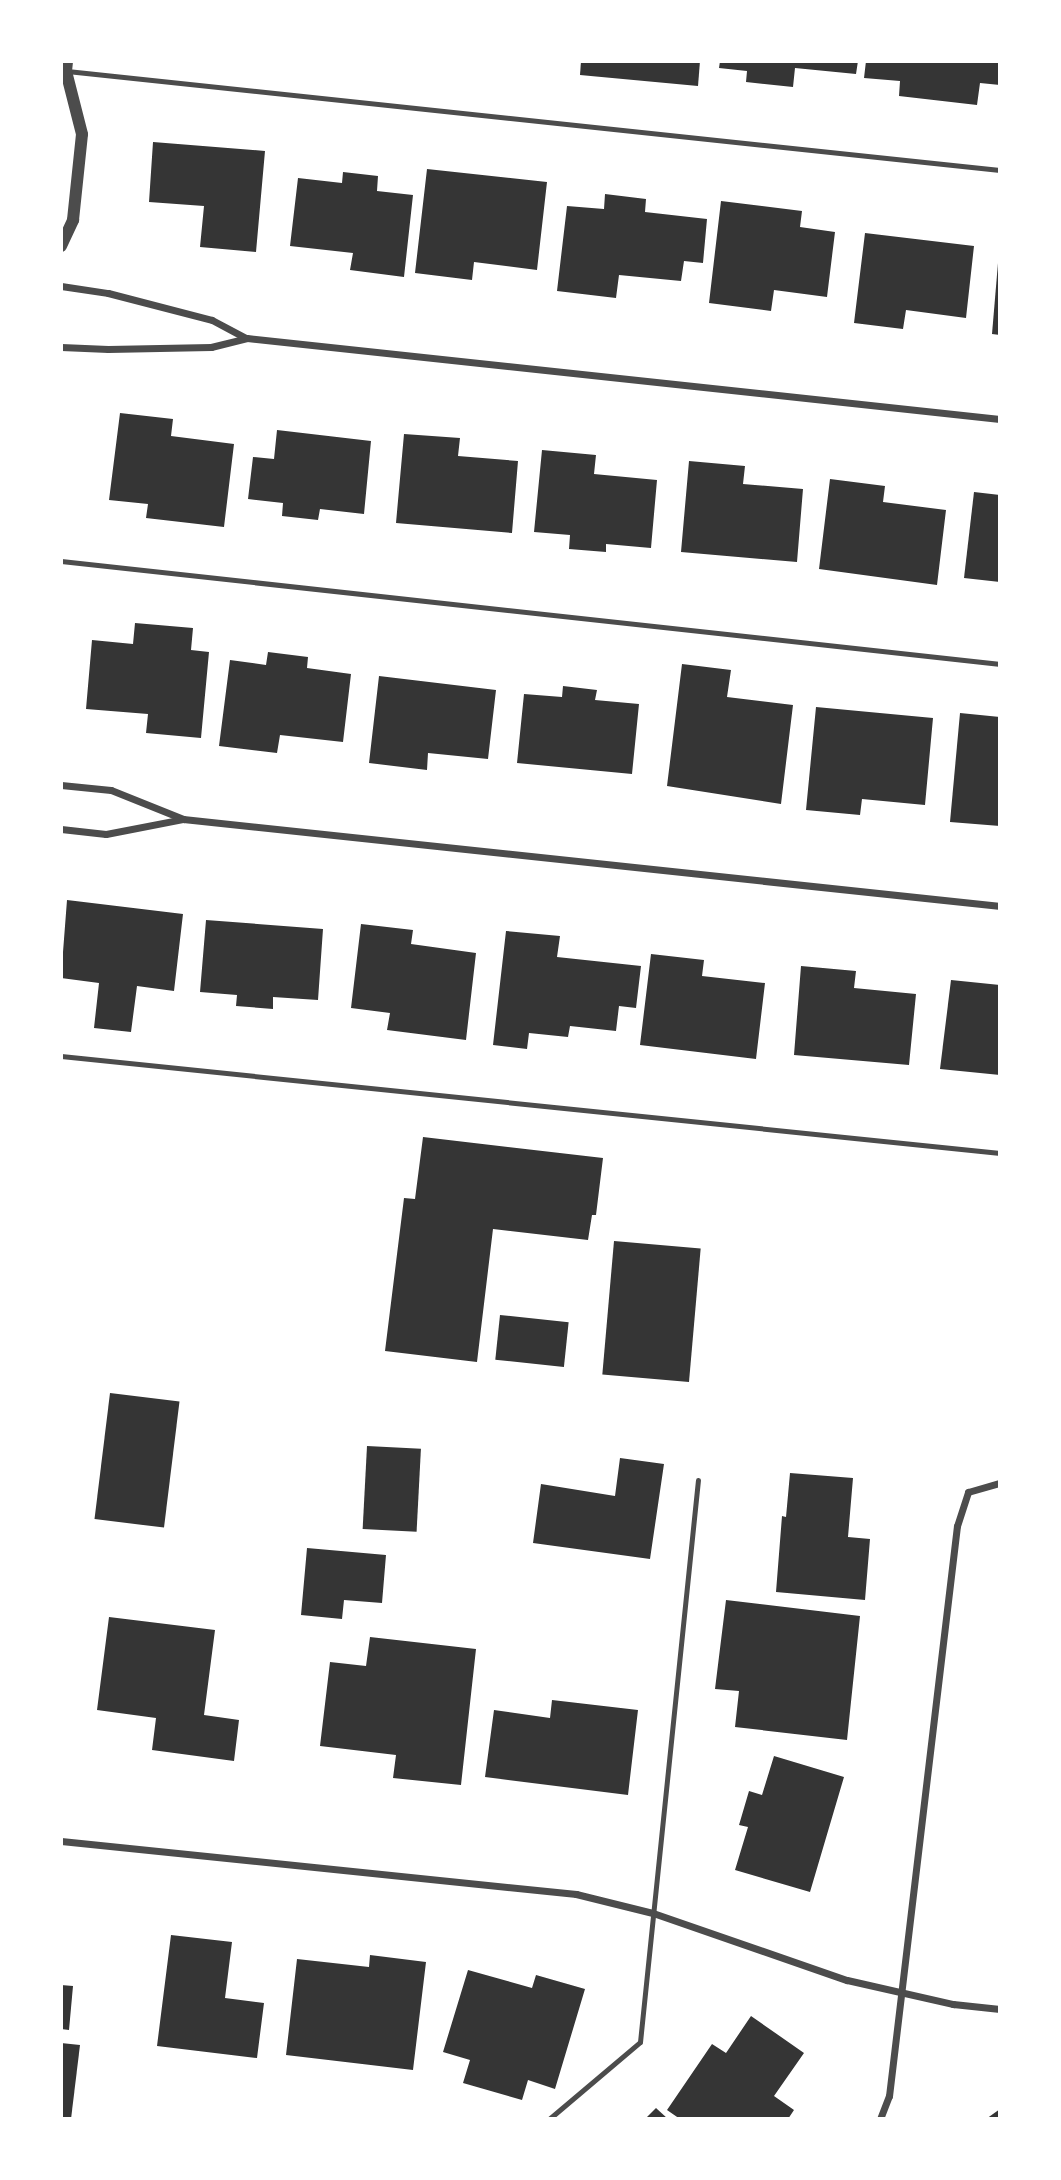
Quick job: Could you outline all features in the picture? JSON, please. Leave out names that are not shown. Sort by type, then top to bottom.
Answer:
[{"type":"street","points":[[61,246],[73,219],[82,134],[65,71]]},
{"type":"street","points":[[61,286],[107,293],[212,320],[247,338]]},
{"type":"street","points":[[61,347],[211,347],[247,338],[1000,419]]},
{"type":"street","points":[[61,785],[111,790],[183,819],[1000,906]]},
{"type":"street","points":[[61,830],[106,834],[183,819]]},
{"type":"street","points":[[880,2119],[889,2096],[957,1526],[968,1492],[1000,1483]]},
{"type":"street","points":[[61,1841],[576,1894],[653,1913],[847,1980],[953,2004],[1000,2009]]},
{"type":"lane","points":[[65,71],[1000,170]]},
{"type":"lane","points":[[61,561],[1000,664]]},
{"type":"lane","points":[[61,1056],[1000,1153]]},
{"type":"lane","points":[[549,2119],[640,2042],[698,1480]]},
{"type":"building","points":[[581,61],[700,61],[698,86],[580,75]]},
{"type":"building","points":[[720,61],[858,61],[856,74],[795,68],[793,87],[746,82],[747,71],[719,68]]},
{"type":"building","points":[[866,61],[1000,61],[1000,85],[980,83],[977,105],[899,96],[900,81],[864,78]]},
{"type":"building","points":[[153,142],[265,151],[256,252],[200,247],[204,206],[149,202]]},
{"type":"building","points":[[427,169],[547,182],[537,270],[474,262],[472,280],[415,273]]},
{"type":"building","points":[[343,172],[378,176],[377,191],[413,195],[404,277],[350,270],[353,253],[290,246],[298,178],[342,183]]},
{"type":"building","points":[[605,194],[646,199],[645,212],[707,219],[703,263],[684,261],[681,281],[619,275],[616,298],[557,291],[567,206],[604,209]]},
{"type":"building","points":[[721,201],[802,211],[800,227],[835,232],[827,297],[774,290],[771,311],[709,303]]},
{"type":"building","points":[[865,233],[974,246],[966,318],[906,310],[903,329],[854,323]]},
{"type":"building","points":[[1000,263],[1000,335],[992,334]]},
{"type":"building","points":[[120,413],[173,419],[171,436],[234,444],[224,527],[146,518],[148,504],[109,500]]},
{"type":"building","points":[[277,430],[371,441],[364,514],[320,509],[318,520],[282,516],[283,503],[248,499],[253,457],[274,459]]},
{"type":"building","points":[[404,434],[460,438],[458,456],[518,461],[512,533],[396,523]]},
{"type":"building","points":[[542,450],[596,455],[594,474],[657,480],[651,548],[606,544],[606,552],[569,549],[570,535],[534,532]]},
{"type":"building","points":[[689,461],[745,466],[743,484],[803,489],[797,562],[681,552]]},
{"type":"building","points":[[830,479],[885,486],[883,502],[946,510],[937,585],[819,569]]},
{"type":"building","points":[[974,492],[1000,495],[1000,582],[964,578]]},
{"type":"building","points":[[135,623],[193,628],[191,650],[209,652],[201,738],[146,733],[148,714],[86,709],[92,640],[133,644]]},
{"type":"building","points":[[268,652],[308,657],[307,668],[351,674],[343,742],[280,735],[277,753],[219,746],[230,660],[266,665]]},
{"type":"building","points":[[682,664],[731,670],[727,697],[793,705],[781,804],[667,786]]},
{"type":"building","points":[[379,676],[496,690],[488,759],[428,753],[427,770],[369,763]]},
{"type":"building","points":[[563,686],[597,690],[595,700],[639,704],[632,774],[517,763],[524,694],[562,697]]},
{"type":"building","points":[[816,707],[933,718],[925,805],[862,799],[860,815],[806,810]]},
{"type":"building","points":[[960,713],[1000,717],[1000,826],[950,822]]},
{"type":"building","points":[[67,900],[183,914],[174,991],[137,986],[131,1032],[94,1028],[99,983],[61,978]]},
{"type":"building","points":[[206,920],[323,929],[318,1000],[273,997],[273,1009],[236,1006],[237,995],[200,992]]},
{"type":"building","points":[[361,924],[413,930],[411,944],[476,953],[466,1040],[387,1030],[390,1013],[351,1008]]},
{"type":"building","points":[[506,931],[560,936],[557,957],[641,966],[636,1008],[619,1006],[616,1031],[570,1026],[568,1037],[529,1033],[527,1049],[493,1045]]},
{"type":"building","points":[[651,954],[704,960],[702,976],[765,983],[756,1059],[640,1045]]},
{"type":"building","points":[[801,966],[856,971],[854,988],[916,994],[909,1065],[794,1055]]},
{"type":"building","points":[[951,980],[1000,985],[1000,1075],[940,1069]]},
{"type":"building","points":[[423,1137],[603,1158],[596,1215],[592,1215],[588,1240],[493,1229],[477,1362],[385,1351],[404,1198],[415,1199]]},
{"type":"building","points":[[614,1241],[701,1249],[689,1382],[602,1374]]},
{"type":"building","points":[[500,1315],[569,1322],[564,1367],[495,1360]]},
{"type":"building","points":[[110,1393],[179,1402],[164,1528],[95,1519]]},
{"type":"building","points":[[367,1446],[421,1449],[417,1532],[363,1529]]},
{"type":"building","points":[[620,1458],[664,1464],[650,1559],[533,1543],[541,1484],[615,1496]]},
{"type":"building","points":[[790,1473],[853,1478],[848,1537],[870,1539],[865,1600],[776,1592],[782,1516],[786,1517]]},
{"type":"building","points":[[307,1548],[386,1555],[382,1603],[344,1600],[342,1619],[301,1615]]},
{"type":"building","points":[[726,1600],[860,1616],[847,1740],[735,1727],[739,1691],[715,1689]]},
{"type":"building","points":[[109,1617],[215,1630],[204,1715],[239,1720],[234,1761],[152,1750],[156,1718],[97,1710]]},
{"type":"building","points":[[370,1637],[476,1649],[461,1785],[393,1778],[396,1755],[320,1746],[330,1662],[366,1666]]},
{"type":"building","points":[[552,1700],[638,1710],[628,1795],[485,1777],[494,1710],[550,1718]]},
{"type":"building","points":[[774,1756],[844,1777],[810,1892],[735,1870],[748,1827],[739,1825],[749,1791],[762,1795]]},
{"type":"building","points":[[171,1935],[232,1942],[225,1998],[264,2003],[257,2058],[157,2046]]},
{"type":"building","points":[[370,1955],[426,1962],[413,2070],[286,2055],[297,1959],[369,1967]]},
{"type":"building","points":[[468,1970],[532,1988],[536,1975],[585,1989],[555,2089],[528,2080],[522,2100],[463,2083],[470,2060],[443,2052]]},
{"type":"building","points":[[61,1985],[73,1986],[69,2030],[61,2029]]},
{"type":"building","points":[[751,2016],[804,2053],[774,2096],[794,2110],[788,2119],[680,2119],[667,2110],[712,2044],[726,2053]]},
{"type":"building","points":[[61,2043],[80,2045],[71,2119],[61,2119]]},
{"type":"building","points":[[656,2108],[668,2119],[645,2119]]},
{"type":"building","points":[[1000,2109],[1000,2119],[986,2119]]}]
